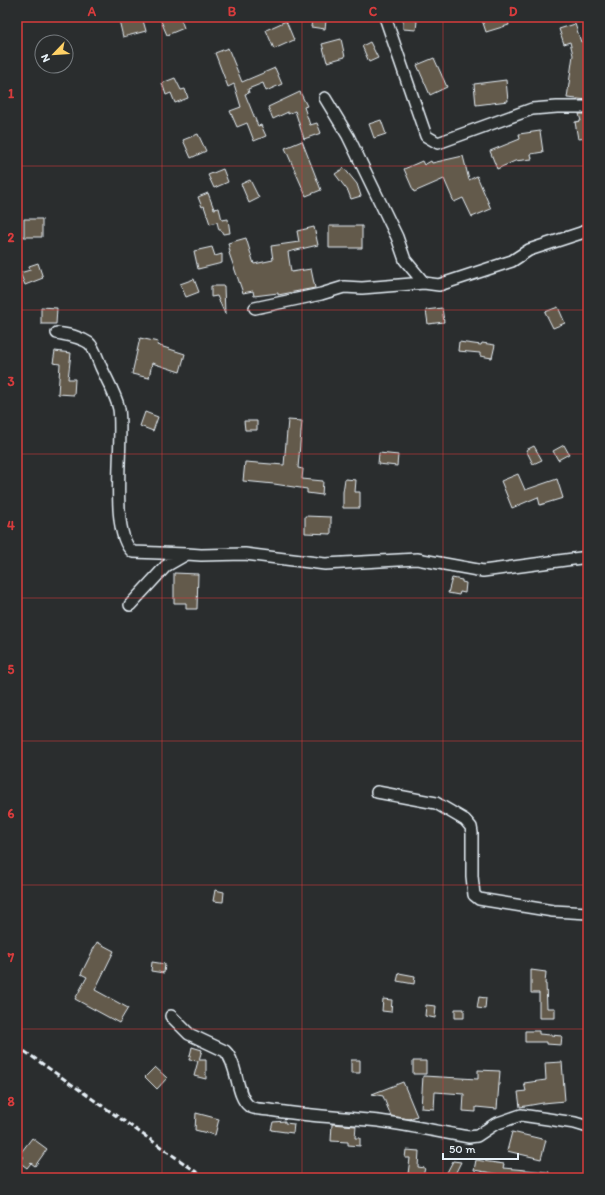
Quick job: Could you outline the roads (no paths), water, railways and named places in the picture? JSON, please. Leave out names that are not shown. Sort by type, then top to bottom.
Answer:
[{"type":"street","points":[[386,17],[426,136],[438,143],[532,109],[588,107]]},
{"type":"street","points":[[325,98],[348,136],[397,237],[405,260],[424,283]]},
{"type":"street","points":[[255,308],[321,294],[344,287],[362,288],[424,283],[439,285],[512,261],[529,250],[581,233],[588,229]]},
{"type":"street","points":[[57,333],[80,338],[90,344],[119,409],[118,498],[122,531],[126,545],[133,552],[202,555],[245,554],[298,562],[325,564],[417,559],[483,571],[588,557]]},
{"type":"street","points":[[130,605],[166,566],[187,554]]},
{"type":"street","points":[[378,792],[436,803],[465,820],[471,827],[472,882],[474,895],[479,900],[553,912],[588,913]]},
{"type":"street","points":[[171,1016],[189,1034],[229,1054],[232,1059],[244,1099],[251,1107],[300,1115],[379,1121],[469,1137],[476,1136],[494,1124],[521,1115],[575,1123],[588,1127]]},
{"type":"railway","points":[[17,1046],[205,1178]]}]
